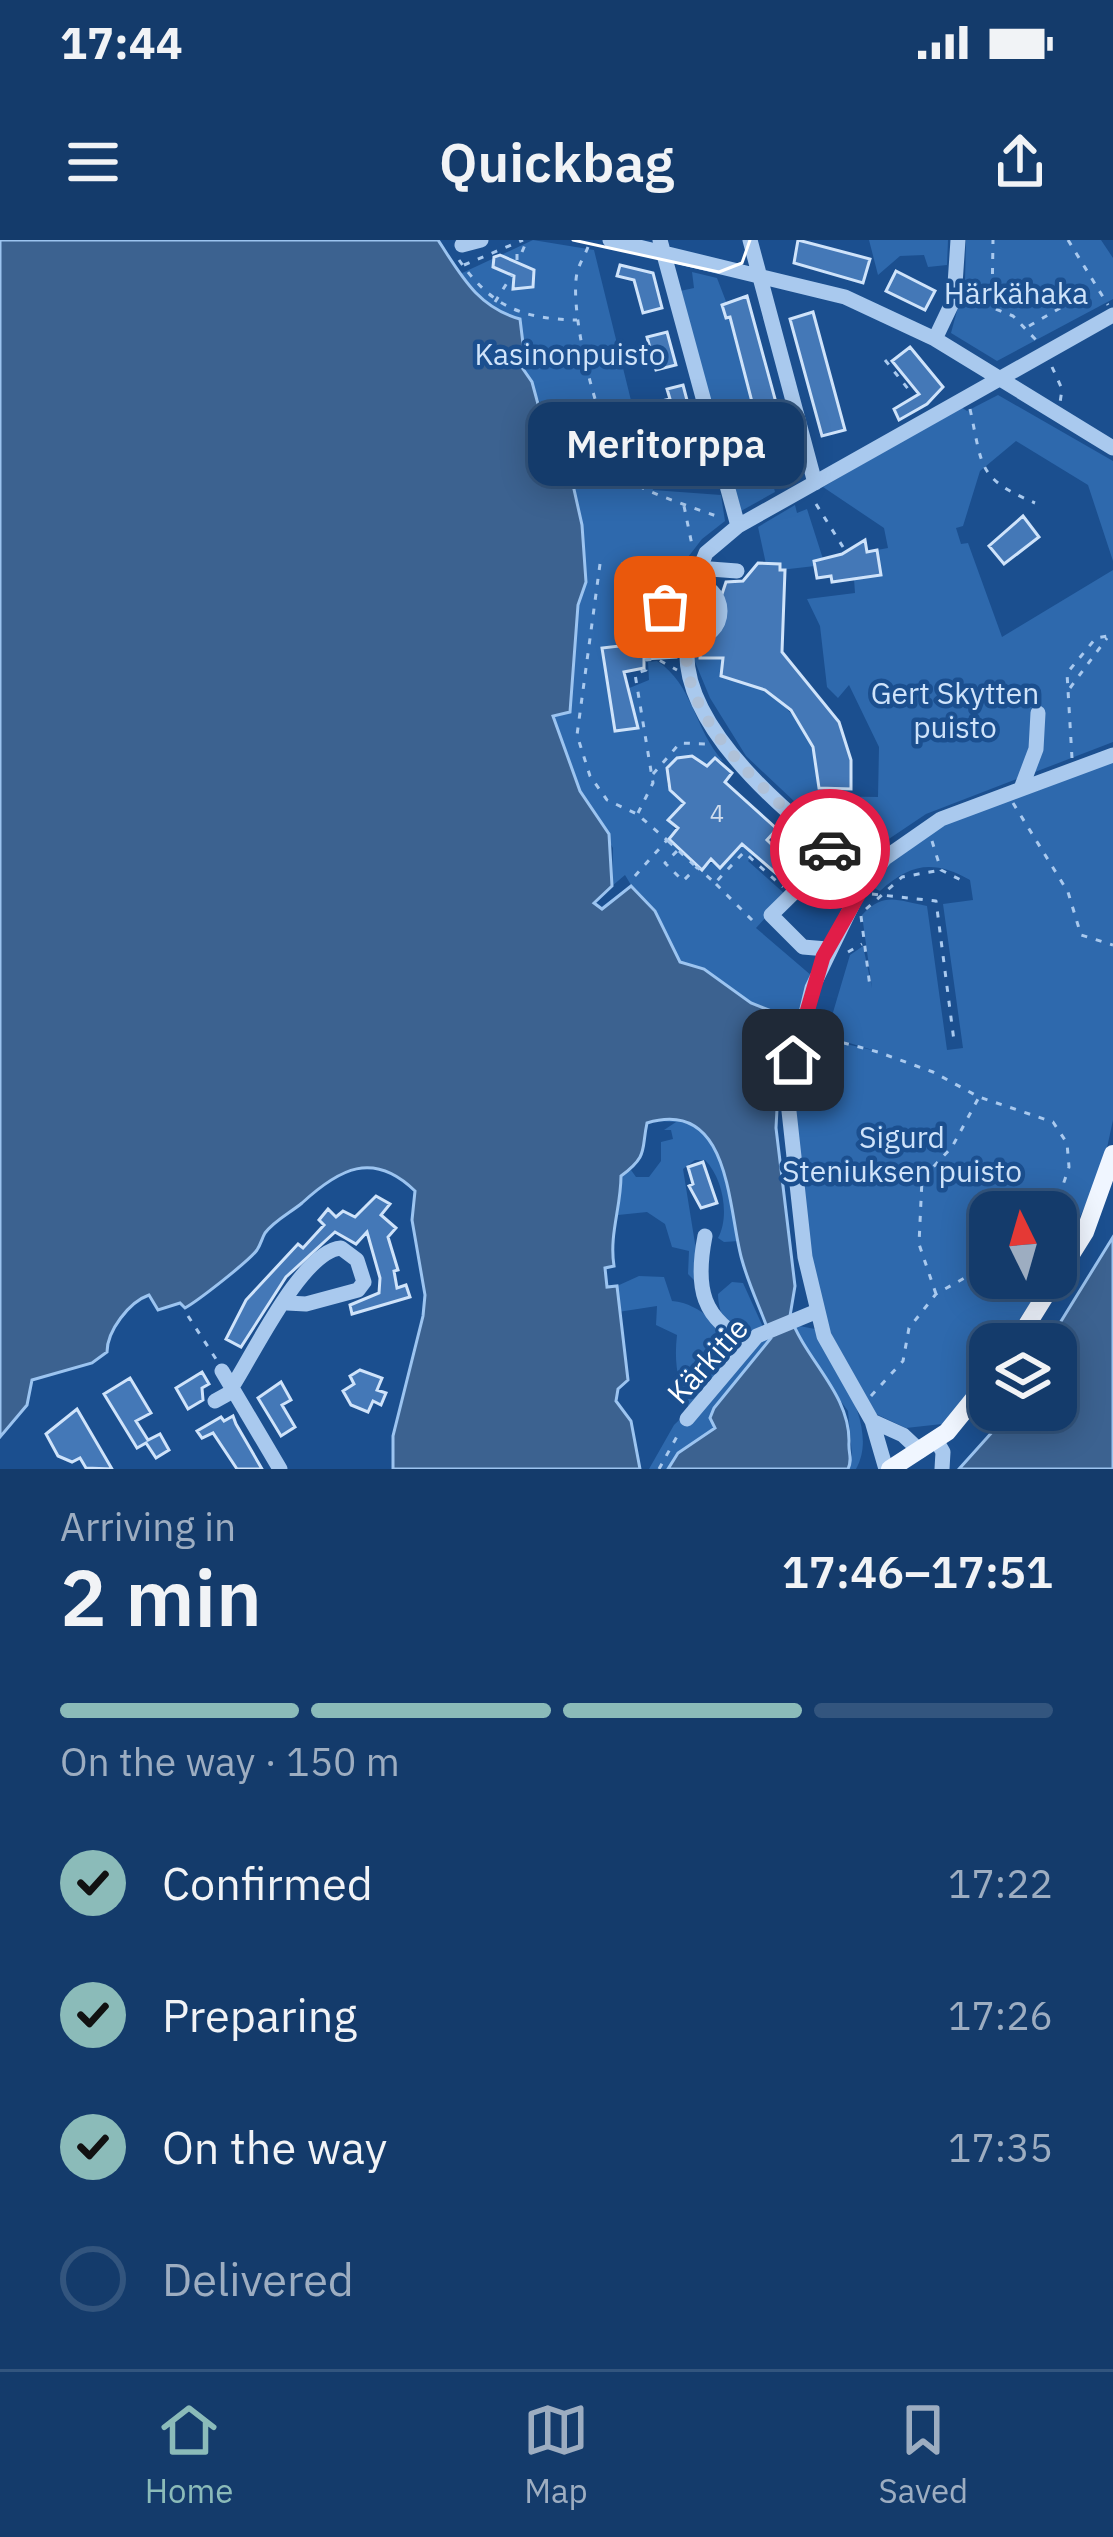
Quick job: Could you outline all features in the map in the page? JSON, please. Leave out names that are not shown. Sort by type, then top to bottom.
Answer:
[{"type":"main road","points":[[1029,1323],[1084,1232],[1113,1154]]},
{"type":"main road","points":[[888,1469],[928,1445],[969,1401]]},
{"type":"street","points":[[457,247],[481,240]]},
{"type":"street","points":[[610,240],[662,246],[844,297],[935,339],[1113,448]]},
{"type":"street","points":[[750,240],[815,483]]},
{"type":"street","points":[[935,339],[955,294],[958,240]]},
{"type":"street","points":[[662,246],[734,523]]},
{"type":"street","points":[[695,568],[714,593],[720,616],[709,634],[688,639],[670,628],[665,607],[672,592],[734,523],[1000,380],[1112,311]]},
{"type":"street","points":[[695,568],[736,571]]},
{"type":"street","points":[[688,639],[685,669],[739,763],[834,853],[869,876]]},
{"type":"street","points":[[1014,788],[1036,749],[1038,713]]},
{"type":"street","points":[[888,1469],[872,1421],[815,1312],[793,1169],[787,1093],[798,1031],[827,949],[858,893],[885,858],[927,827],[1014,788],[1113,754]]},
{"type":"street","points":[[827,949],[803,946],[771,915],[834,853]]},
{"type":"street","points":[[705,1237],[699,1267],[701,1300],[729,1333],[751,1342]]},
{"type":"street","points":[[215,1401],[232,1389],[272,1316],[331,1249],[346,1250],[357,1260],[364,1282],[358,1291],[306,1304],[287,1303]]},
{"type":"street","name":"Kärkitie","points":[[687,1420],[751,1342],[815,1312]]},
{"type":"street","points":[[222,1371],[280,1469]]},
{"type":"street","points":[[872,1421],[944,1452],[941,1469]]},
{"type":"path","points":[[992,306],[993,240]]},
{"type":"path","points":[[1068,240],[1112,311]]},
{"type":"path","points":[[463,266],[522,241]]},
{"type":"path","points":[[517,260],[522,241]]},
{"type":"path","points":[[520,253],[522,241]]},
{"type":"path","points":[[457,247],[463,266],[495,302],[517,311],[579,320]]},
{"type":"path","points":[[588,247],[577,274],[579,320],[611,444],[641,488],[734,523]]},
{"type":"path","points":[[495,302],[512,275]]},
{"type":"path","points":[[1028,327],[1095,288]]},
{"type":"path","points":[[955,294],[992,306],[1028,327],[1063,389],[1060,403]]},
{"type":"path","points":[[885,360],[909,390],[913,387]]},
{"type":"path","points":[[970,396],[983,470],[998,487],[1035,503]]},
{"type":"path","points":[[683,504],[695,568]]},
{"type":"path","points":[[816,504],[843,547]]},
{"type":"path","points":[[600,564],[577,735],[590,776],[607,800],[637,814],[758,926]]},
{"type":"path","points":[[1069,689],[1111,636]]},
{"type":"path","points":[[1074,769],[1066,673],[1096,638],[1111,636]]},
{"type":"path","points":[[637,814],[652,790],[652,776],[635,674],[646,670],[646,660],[658,659],[679,671]]},
{"type":"path","points":[[652,776],[680,743],[715,747]]},
{"type":"path","points":[[1014,788],[1068,892],[1081,935],[1113,946]]},
{"type":"path","points":[[927,827],[941,870]]},
{"type":"path","points":[[634,877],[667,840]]},
{"type":"path","points":[[678,850],[665,863],[683,881],[697,867]]},
{"type":"path","points":[[715,883],[744,852],[788,891]]},
{"type":"path","points":[[871,987],[860,914],[902,877],[941,870],[963,881]]},
{"type":"path","points":[[858,893],[936,901],[954,1041]]},
{"type":"path","points":[[848,952],[864,943]]},
{"type":"path","points":[[798,1031],[878,1052],[979,1097],[1053,1122],[1067,1143],[1069,1167],[1061,1191]]},
{"type":"path","points":[[936,1294],[920,1244],[922,1179],[952,1147],[979,1097]]},
{"type":"path","points":[[861,1404],[903,1361],[909,1328],[936,1294],[969,1276]]},
{"type":"path","points":[[188,1316],[222,1371]]},
{"type":"path","name":"Kärkitie","points":[[659,1469],[687,1420]]},
{"type":"green space","name":"Kasinonpuisto","points":[[533,240],[594,250],[653,490],[721,495],[725,521],[685,561],[624,564],[620,646],[602,649],[616,731],[638,727],[627,689],[649,680],[648,662],[657,661],[679,682],[723,761],[714,758],[707,766],[686,756],[671,763],[667,784],[687,801],[669,821],[702,869],[742,844],[753,855],[748,861],[786,895],[756,928],[812,976],[789,1040],[783,1040],[776,1128],[795,1286],[634,963],[600,908],[631,885],[625,875],[612,886],[613,848],[580,791],[553,716],[570,711],[578,604],[586,582],[582,556],[546,414],[521,366],[520,320],[490,308],[460,274]]},
{"type":"green space","points":[[869,240],[948,240],[947,265],[928,267],[924,255],[900,256],[878,275]]},
{"type":"green space","name":"Härkähaka","points":[[966,240],[1101,240],[1113,258],[1113,299],[997,361],[951,333],[965,281]]},
{"type":"green space","points":[[692,272],[717,278],[727,304],[723,306],[730,317],[775,492],[741,511],[680,291],[694,288]]},
{"type":"green space","name":"Gert Skytten puisto","points":[[998,395],[1113,461],[1113,561],[1088,485],[1016,441],[980,471],[963,526],[956,528],[961,544],[968,543],[1002,637],[1113,570],[1113,742],[926,814],[862,857],[848,852],[746,756],[710,698],[693,657],[723,658],[722,676],[763,691],[794,717],[813,752],[819,796],[878,797],[879,747],[849,685],[838,698],[827,687],[820,626],[807,599],[855,593],[854,579],[880,575],[877,550],[888,548],[884,528],[823,487],[961,407],[967,411]]},
{"type":"green space","points":[[795,505],[797,513],[807,509],[823,559],[815,566],[780,570],[780,564],[766,564],[758,527]]},
{"type":"green space","name":"Sigurd Steniuksen puisto","points":[[1113,756],[1113,1120],[1102,1171],[1077,1223],[1077,1191],[969,1191],[969,1299],[1033,1299],[1017,1323],[969,1323],[969,1392],[942,1424],[906,1428],[876,1414],[817,1309],[792,1125],[799,1033],[876,1051],[826,1036],[850,955],[863,946],[872,988],[862,915],[892,900],[927,906],[947,1050],[963,1048],[943,904],[973,900],[970,880],[934,867],[913,870],[880,891],[870,886],[917,840],[1014,792]]},
{"type":"green space","points":[[675,1102],[739,1165],[744,1269],[739,1241],[718,1238],[723,1198],[705,1160],[695,1160],[683,1169],[698,1262],[695,1281],[688,1274],[689,1251],[672,1247],[665,1224],[647,1212],[618,1215],[621,1176],[631,1170],[636,1177],[649,1177],[661,1161],[661,1142],[673,1139],[671,1130],[664,1130],[676,1122],[656,1121]]},
{"type":"green space","points":[[639,1276],[664,1277],[672,1301],[702,1312],[744,1346],[689,1408],[677,1372],[677,1335],[656,1325],[657,1306],[618,1312],[617,1286]]},
{"type":"green space","points":[[732,1282],[743,1283],[763,1327],[737,1332],[725,1321],[718,1294]]},
{"type":"green space","points":[[794,1325],[815,1329],[852,1397],[863,1434],[856,1469],[848,1469],[852,1455],[848,1411],[829,1385],[793,1356]]},
{"type":"green space","points":[[771,1336],[746,1412],[684,1449],[668,1469],[649,1469],[674,1425],[761,1340]]},
{"type":"shaded area","points":[[0,240],[438,240],[481,298],[520,319],[525,360],[521,366],[538,404],[558,418],[582,525],[586,582],[578,605],[570,712],[553,716],[580,791],[609,834],[612,886],[594,903],[602,909],[631,886],[655,911],[680,962],[704,969],[751,1003],[782,1015],[776,1128],[795,1286],[790,1316],[842,1408],[849,1442],[848,1469],[668,1469],[678,1453],[715,1428],[710,1418],[714,1408],[771,1338],[742,1260],[721,1164],[696,1127],[675,1119],[647,1123],[640,1157],[621,1176],[614,1266],[605,1268],[607,1287],[617,1286],[628,1380],[618,1389],[616,1401],[631,1421],[640,1469],[393,1469],[393,1436],[425,1295],[412,1220],[415,1191],[400,1178],[371,1168],[329,1181],[269,1228],[244,1263],[185,1308],[180,1303],[158,1310],[149,1295],[134,1304],[115,1327],[107,1352],[92,1363],[32,1380],[27,1405],[0,1437]]},
{"type":"shaded area","points":[[1113,1237],[1113,1469],[959,1469],[993,1431],[1077,1431],[1077,1323],[1060,1323]]},
{"type":"building","points":[[798,240],[870,259],[863,283],[794,263]]},
{"type":"building","points":[[500,255],[534,270],[533,287],[513,289],[514,276],[493,267],[494,257]]},
{"type":"building","points":[[620,265],[653,273],[662,308],[643,313],[634,280],[617,276]]},
{"type":"building","points":[[896,271],[935,291],[925,310],[886,291]]},
{"type":"building","points":[[747,296],[796,476],[773,483],[730,317],[726,318],[722,305]]},
{"type":"building","points":[[813,312],[845,430],[822,436],[790,319]]},
{"type":"building","points":[[667,332],[676,365],[656,370],[647,337]]},
{"type":"building","points":[[910,347],[943,387],[927,404],[899,420],[894,409],[919,394],[892,361]]},
{"type":"building","points":[[683,385],[693,423],[678,427],[674,415],[661,419],[657,402],[670,399],[667,389]]},
{"type":"building","points":[[697,442],[707,479],[684,485],[670,449]]},
{"type":"building","points":[[1023,516],[1039,537],[1004,564],[989,546]]},
{"type":"building","points":[[865,540],[867,552],[877,550],[881,575],[832,582],[831,576],[817,578],[814,561],[842,554]]},
{"type":"building","points":[[647,562],[639,609],[661,609],[662,625],[676,642],[676,657],[644,659],[644,668],[624,672],[638,728],[615,731],[602,648],[620,646],[623,564]]},
{"type":"building","points":[[758,563],[780,564],[780,570],[785,570],[782,652],[839,722],[851,760],[851,789],[819,788],[813,747],[791,710],[765,690],[721,676],[723,658],[700,658],[700,644],[722,626],[721,597],[726,582],[743,581]]},
{"type":"building","points":[[692,756],[707,766],[715,758],[732,773],[725,782],[777,829],[767,840],[797,873],[787,883],[742,844],[720,868],[711,859],[702,870],[669,839],[678,828],[668,820],[684,803],[670,790],[667,768],[677,758]]},
{"type":"building","points":[[703,1162],[717,1203],[701,1208],[689,1186],[693,1184],[688,1167]]},
{"type":"building","points":[[376,1196],[390,1204],[381,1215],[396,1228],[388,1237],[398,1270],[394,1271],[397,1288],[406,1285],[410,1297],[352,1314],[350,1305],[379,1293],[380,1278],[367,1232],[356,1244],[335,1232],[286,1277],[241,1347],[226,1339],[246,1300],[298,1244],[303,1248],[324,1225],[319,1220],[328,1209],[336,1217],[343,1211],[355,1217]]},
{"type":"building","points":[[360,1370],[382,1378],[377,1390],[386,1393],[381,1405],[373,1401],[368,1412],[351,1405],[343,1391],[354,1384],[350,1376]]},
{"type":"building","points":[[202,1372],[209,1384],[202,1388],[203,1400],[188,1409],[176,1388]]},
{"type":"building","points":[[130,1378],[151,1413],[136,1421],[148,1440],[160,1434],[169,1450],[156,1458],[146,1443],[137,1448],[104,1394]]},
{"type":"building","points":[[281,1382],[291,1400],[282,1405],[295,1427],[281,1436],[258,1398]]},
{"type":"building","points":[[77,1409],[112,1469],[86,1468],[80,1458],[72,1462],[58,1456],[46,1434]]},
{"type":"building","points":[[233,1416],[262,1469],[237,1469],[213,1433],[202,1438],[197,1431],[221,1417],[224,1421]]},
{"type":"tram line","points":[[573,240],[719,272],[742,263],[750,240]]},
{"type":"way so far","points":[[665,607],[670,628],[688,639],[685,669],[725,744],[830,849]]},
{"type":"place","name":"Meritorppa","points":[[665,607]]},
{"type":"route","points":[[793,1060],[823,957],[869,876],[830,849]]}]
